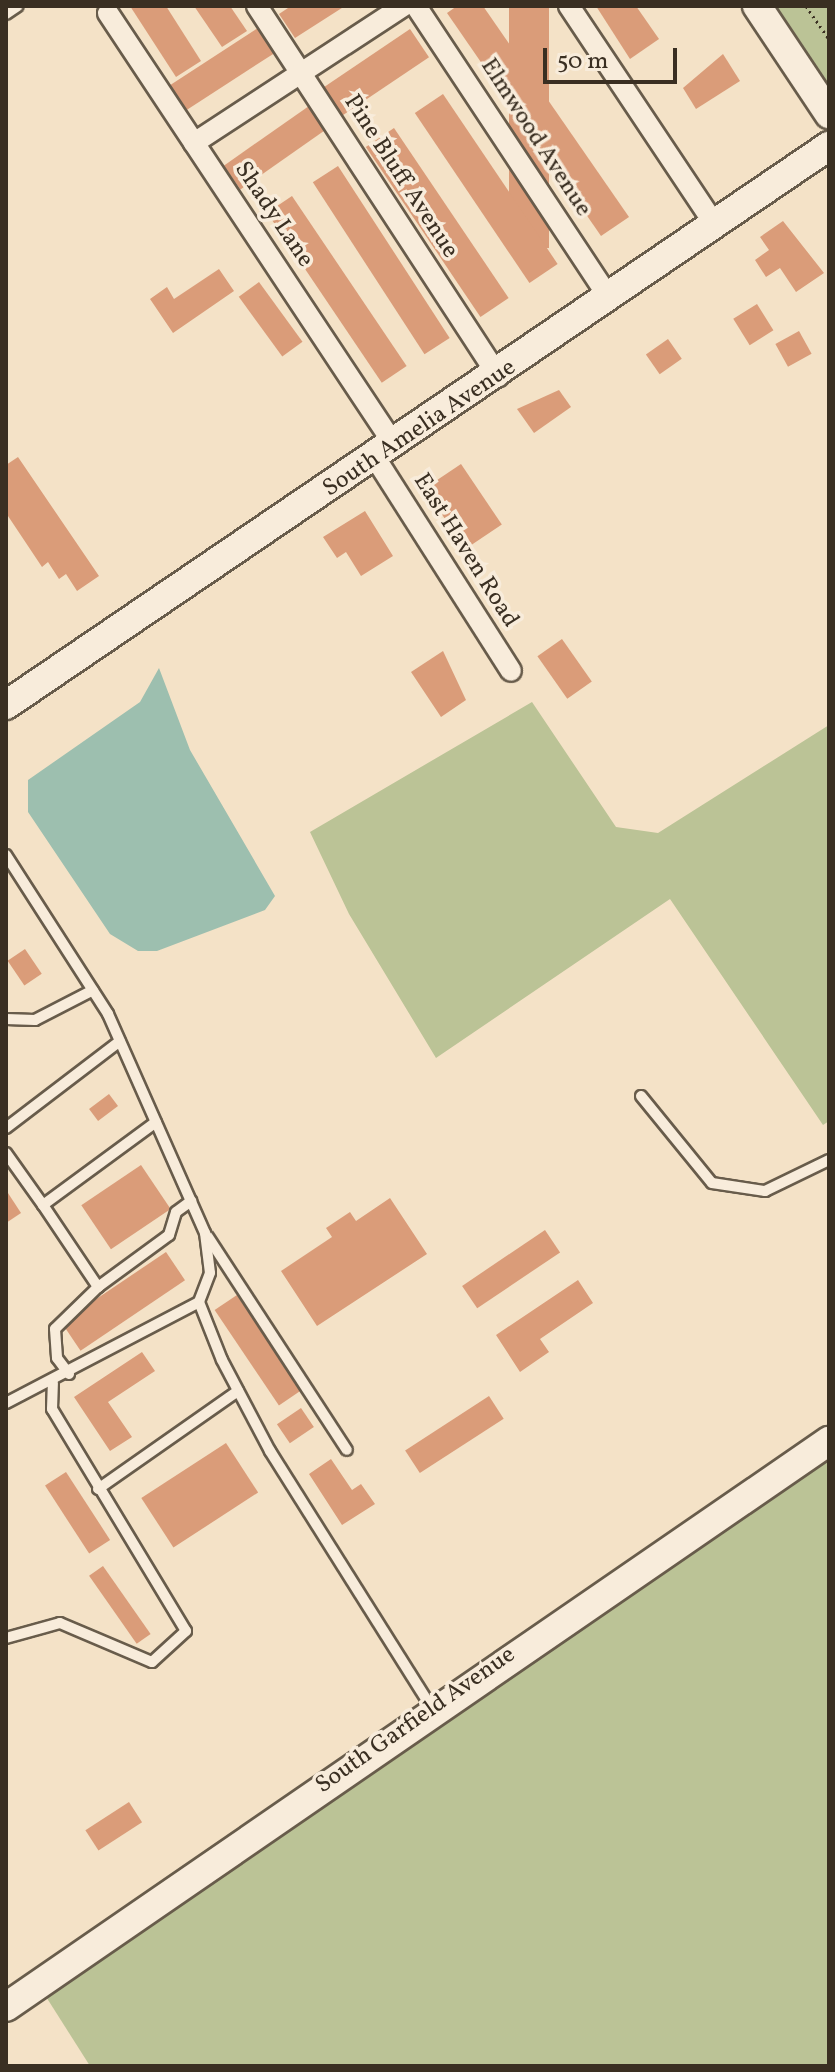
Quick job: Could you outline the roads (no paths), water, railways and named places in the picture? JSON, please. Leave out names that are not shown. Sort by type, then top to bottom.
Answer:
[{"type":"street","name":"Pine Bluff Avenue","points":[[257,6],[498,376]]},
{"type":"street","points":[[194,143],[403,6]]},
{"type":"street","name":"Elmwood Avenue","points":[[416,6],[609,298]]},
{"type":"street","points":[[569,6],[715,225]]},
{"type":"street","points":[[757,6],[829,114]]},
{"type":"street","name":"Shady Lane","points":[[108,13],[194,143],[386,452]]},
{"type":"street","name":"South Amelia Avenue","points":[[6,705],[498,376],[829,146]]},
{"type":"street","name":"East Haven Road","points":[[386,452],[511,671]]},
{"type":"street","name":"South Garfield Avenue","points":[[6,2007],[432,1708],[829,1441]]},
{"type":"lane","points":[[6,14],[18,6]]},
{"type":"lane","points":[[6,855],[93,990],[120,1041],[205,1233],[347,1450]]},
{"type":"lane","points":[[6,1019],[35,1020],[93,990]]},
{"type":"lane","points":[[6,1128],[120,1041]]},
{"type":"lane","points":[[641,1096],[712,1183],[765,1191],[829,1160]]},
{"type":"lane","points":[[43,1205],[156,1122]]},
{"type":"lane","points":[[6,1153],[98,1287]]},
{"type":"lane","points":[[69,1374],[57,1358],[55,1329],[98,1287],[169,1235],[176,1212],[191,1201]]},
{"type":"lane","points":[[6,1403],[53,1383],[199,1302],[210,1273],[205,1233]]},
{"type":"lane","points":[[199,1302],[238,1391],[432,1708]]},
{"type":"lane","points":[[6,1638],[60,1623],[152,1662],[179,1645],[186,1631],[52,1409],[53,1383]]},
{"type":"lane","points":[[98,1489],[238,1391]]}]
